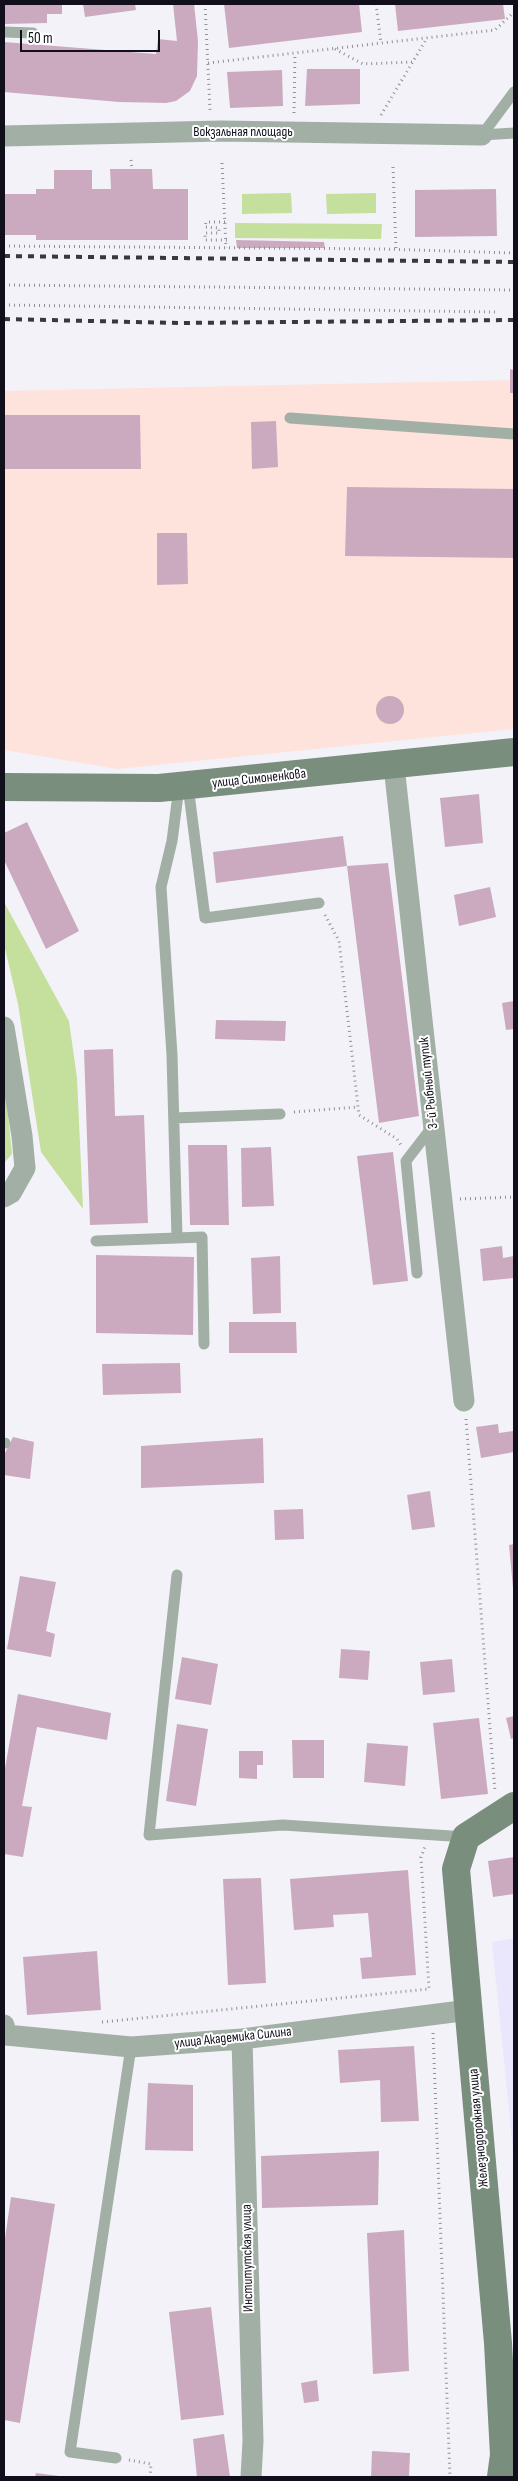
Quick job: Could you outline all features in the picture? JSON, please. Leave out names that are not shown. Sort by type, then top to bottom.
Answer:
[{"type":"street","name":"Вокзальная площадь","points":[[4,136],[221,131],[482,135]]},
{"type":"street","name":"улица Симоненкова","points":[[4,787],[184,786],[394,766],[514,752]]},
{"type":"street","name":"3-й Рыбный тупик","points":[[394,766],[464,1401]]},
{"type":"street","points":[[4,1027],[17,1098],[25,1168],[11,1194],[4,1197]]},
{"type":"street","points":[[466,1837],[505,1812]]},
{"type":"street","name":"Железнодорожная улица","points":[[466,1837],[456,1869],[498,2343],[504,2455],[501,2477]]},
{"type":"street","name":"улица Академика Силина","points":[[4,2025],[6,2036],[131,2047],[242,2039],[469,2010]]},
{"type":"street","name":"Институтская улица","points":[[242,2039],[253,2441],[251,2477]]},
{"type":"lane","points":[[4,32],[33,32]]},
{"type":"lane","points":[[482,135],[514,92]]},
{"type":"lane","points":[[482,135],[514,133]]},
{"type":"lane","points":[[290,418],[514,434]]},
{"type":"lane","points":[[184,786],[205,918],[320,903]]},
{"type":"lane","points":[[177,1238],[174,1118],[161,886],[184,786]]},
{"type":"lane","points":[[174,1118],[280,1114]]},
{"type":"lane","points":[[417,1273],[406,1161],[434,1125]]},
{"type":"lane","points":[[96,1241],[202,1237],[204,1344]]},
{"type":"lane","points":[[177,1575],[149,1835],[283,1825],[466,1837]]},
{"type":"lane","points":[[116,2458],[70,2452],[131,2047]]},
{"type":"path","points":[[205,4],[210,110]]},
{"type":"path","points":[[376,4],[382,43]]},
{"type":"path","points":[[208,63],[495,30],[514,12]]},
{"type":"path","points":[[380,115],[427,38]]},
{"type":"path","points":[[334,48],[363,64],[413,62]]},
{"type":"path","points":[[294,113],[295,53]]},
{"type":"path","points":[[131,160],[132,169]]},
{"type":"path","points":[[222,163],[226,248]]},
{"type":"path","points":[[393,167],[396,249]]},
{"type":"path","points":[[225,222],[206,222],[205,227],[219,228],[219,234],[205,233],[205,240],[227,240]]},
{"type":"path","points":[[83,240],[83,247]]},
{"type":"path","points":[[4,246],[396,249],[514,253]]},
{"type":"path","points":[[4,285],[514,290]]},
{"type":"path","points":[[4,305],[495,312]]},
{"type":"path","points":[[320,903],[339,941],[359,1115],[397,1139]]},
{"type":"path","points":[[280,1114],[358,1106]]},
{"type":"path","points":[[464,1401],[505,1812]]},
{"type":"path","points":[[96,2022],[429,1988],[421,1857],[429,1834]]},
{"type":"path","points":[[433,2030],[450,2477]]},
{"type":"path","points":[[116,2458],[151,2464],[150,2477]]},
{"type":"shaded area","points":[[514,380],[514,729],[117,769],[4,750],[4,391]]},
{"type":"shaded area","points":[[514,1938],[514,2161],[492,1942]]},
{"type":"green space","points":[[291,193],[292,213],[242,214],[242,194]]},
{"type":"green space","points":[[376,193],[376,213],[327,214],[326,194]]},
{"type":"green space","points":[[235,223],[382,224],[381,239],[235,238]]},
{"type":"green space","points":[[4,902],[69,1021],[77,1078],[83,1209],[41,1152],[18,1004],[4,944]]},
{"type":"green space","points":[[4,1077],[12,1154],[4,1163]]},
{"type":"building","points":[[4,4],[62,4],[62,14],[47,14],[47,23],[4,24]]},
{"type":"building","points":[[83,4],[135,4],[136,10],[85,17]]},
{"type":"building","points":[[173,4],[194,4],[198,41],[197,76],[190,91],[176,101],[166,103],[119,102],[4,92],[4,42],[156,54],[158,39],[177,41]]},
{"type":"building","points":[[224,4],[359,4],[362,32],[229,48]]},
{"type":"building","points":[[395,4],[503,4],[505,19],[398,31]]},
{"type":"building","points":[[307,69],[360,69],[360,104],[305,106]]},
{"type":"building","points":[[282,70],[283,106],[230,108],[227,72]]},
{"type":"building","points":[[110,169],[152,169],[153,189],[188,189],[188,240],[36,240],[36,235],[4,235],[4,194],[36,194],[36,189],[54,189],[54,170],[92,170],[92,189],[111,189]]},
{"type":"building","points":[[496,189],[497,236],[415,237],[415,190]]},
{"type":"building","points":[[236,240],[324,242],[325,248],[237,248]]},
{"type":"building","points":[[510,369],[514,370],[514,393],[510,393]]},
{"type":"building","points":[[4,415],[140,415],[141,469],[4,469]]},
{"type":"building","points":[[276,421],[278,467],[252,469],[251,422]]},
{"type":"building","points":[[347,487],[514,489],[514,558],[345,556]]},
{"type":"building","points":[[157,533],[187,533],[188,584],[157,585]]},
{"type":"building","points":[[390,696],[400,700],[404,710],[400,720],[390,724],[380,720],[376,710],[380,700]]},
{"type":"building","points":[[479,794],[483,843],[445,847],[440,798]]},
{"type":"building","points":[[27,822],[79,931],[46,949],[4,860],[4,833]]},
{"type":"building","points":[[343,836],[347,866],[216,883],[213,852]]},
{"type":"building","points":[[388,863],[419,1116],[379,1123],[347,866]]},
{"type":"building","points":[[490,887],[496,917],[459,926],[454,895]]},
{"type":"building","points":[[514,1001],[514,1029],[506,1030],[502,1003]]},
{"type":"building","points":[[216,1020],[286,1021],[285,1041],[215,1039]]},
{"type":"building","points":[[113,1049],[115,1116],[144,1115],[148,1223],[90,1225],[84,1050]]},
{"type":"building","points":[[188,1145],[227,1145],[229,1225],[190,1225]]},
{"type":"building","points":[[271,1147],[274,1206],[242,1207],[241,1148]]},
{"type":"building","points":[[393,1152],[408,1281],[373,1285],[357,1156]]},
{"type":"building","points":[[502,1246],[503,1258],[514,1256],[514,1278],[483,1281],[480,1249]]},
{"type":"building","points":[[96,1255],[194,1257],[193,1335],[96,1333]]},
{"type":"building","points":[[280,1256],[281,1313],[253,1314],[251,1258]]},
{"type":"building","points":[[229,1322],[296,1322],[297,1353],[229,1353]]},
{"type":"building","points":[[180,1363],[181,1393],[103,1395],[102,1364]]},
{"type":"building","points":[[498,1424],[499,1433],[513,1431],[514,1452],[481,1458],[476,1427]]},
{"type":"building","points":[[13,1437],[34,1442],[30,1479],[4,1475],[4,1455]]},
{"type":"building","points":[[263,1438],[264,1483],[141,1488],[141,1446]]},
{"type":"building","points":[[430,1491],[435,1527],[412,1530],[407,1495]]},
{"type":"building","points":[[303,1509],[304,1539],[275,1540],[274,1510]]},
{"type":"building","points":[[514,1544],[514,1587],[513,1588],[509,1545]]},
{"type":"building","points":[[20,1576],[56,1582],[46,1631],[55,1634],[51,1657],[7,1649]]},
{"type":"building","points":[[341,1649],[370,1651],[368,1680],[339,1678]]},
{"type":"building","points":[[182,1657],[218,1664],[211,1705],[175,1699]]},
{"type":"building","points":[[452,1659],[455,1692],[423,1695],[420,1662]]},
{"type":"building","points":[[18,1694],[111,1713],[107,1740],[37,1727],[22,1806],[32,1807],[23,1857],[4,1854],[4,1774]]},
{"type":"building","points":[[514,1716],[514,1738],[511,1739],[506,1718]]},
{"type":"building","points":[[479,1718],[488,1794],[441,1799],[433,1723]]},
{"type":"building","points":[[177,1724],[208,1729],[196,1806],[166,1801]]},
{"type":"building","points":[[292,1740],[324,1740],[324,1778],[293,1778]]},
{"type":"building","points":[[367,1743],[408,1746],[405,1786],[364,1782]]},
{"type":"building","points":[[239,1751],[263,1751],[263,1765],[257,1765],[257,1779],[239,1778]]},
{"type":"building","points":[[514,1857],[514,1894],[493,1897],[488,1861]]},
{"type":"building","points":[[408,1870],[416,1975],[362,1979],[360,1958],[372,1957],[368,1913],[333,1915],[334,1927],[294,1930],[290,1879]]},
{"type":"building","points":[[261,1878],[266,1983],[228,1985],[223,1879]]},
{"type":"building","points":[[97,1951],[101,2010],[27,2015],[23,1957]]},
{"type":"building","points":[[414,2046],[419,2121],[381,2122],[380,2080],[340,2083],[338,2050]]},
{"type":"building","points":[[148,2083],[193,2085],[193,2151],[145,2150]]},
{"type":"building","points":[[379,2151],[378,2205],[262,2208],[261,2156]]},
{"type":"building","points":[[11,2197],[55,2204],[20,2423],[4,2420],[4,2245]]},
{"type":"building","points":[[404,2230],[409,2371],[373,2374],[367,2233]]},
{"type":"building","points":[[211,2307],[224,2415],[181,2420],[169,2312]]},
{"type":"building","points":[[317,2380],[319,2401],[304,2403],[301,2383]]},
{"type":"building","points":[[224,2434],[230,2477],[197,2477],[193,2439]]},
{"type":"building","points":[[372,2451],[410,2453],[409,2477],[371,2477]]},
{"type":"building","points":[[36,2473],[59,2476],[59,2477],[35,2477]]},
{"type":"railway","points":[[4,256],[514,262]]},
{"type":"railway","points":[[4,319],[178,323],[514,320]]}]
